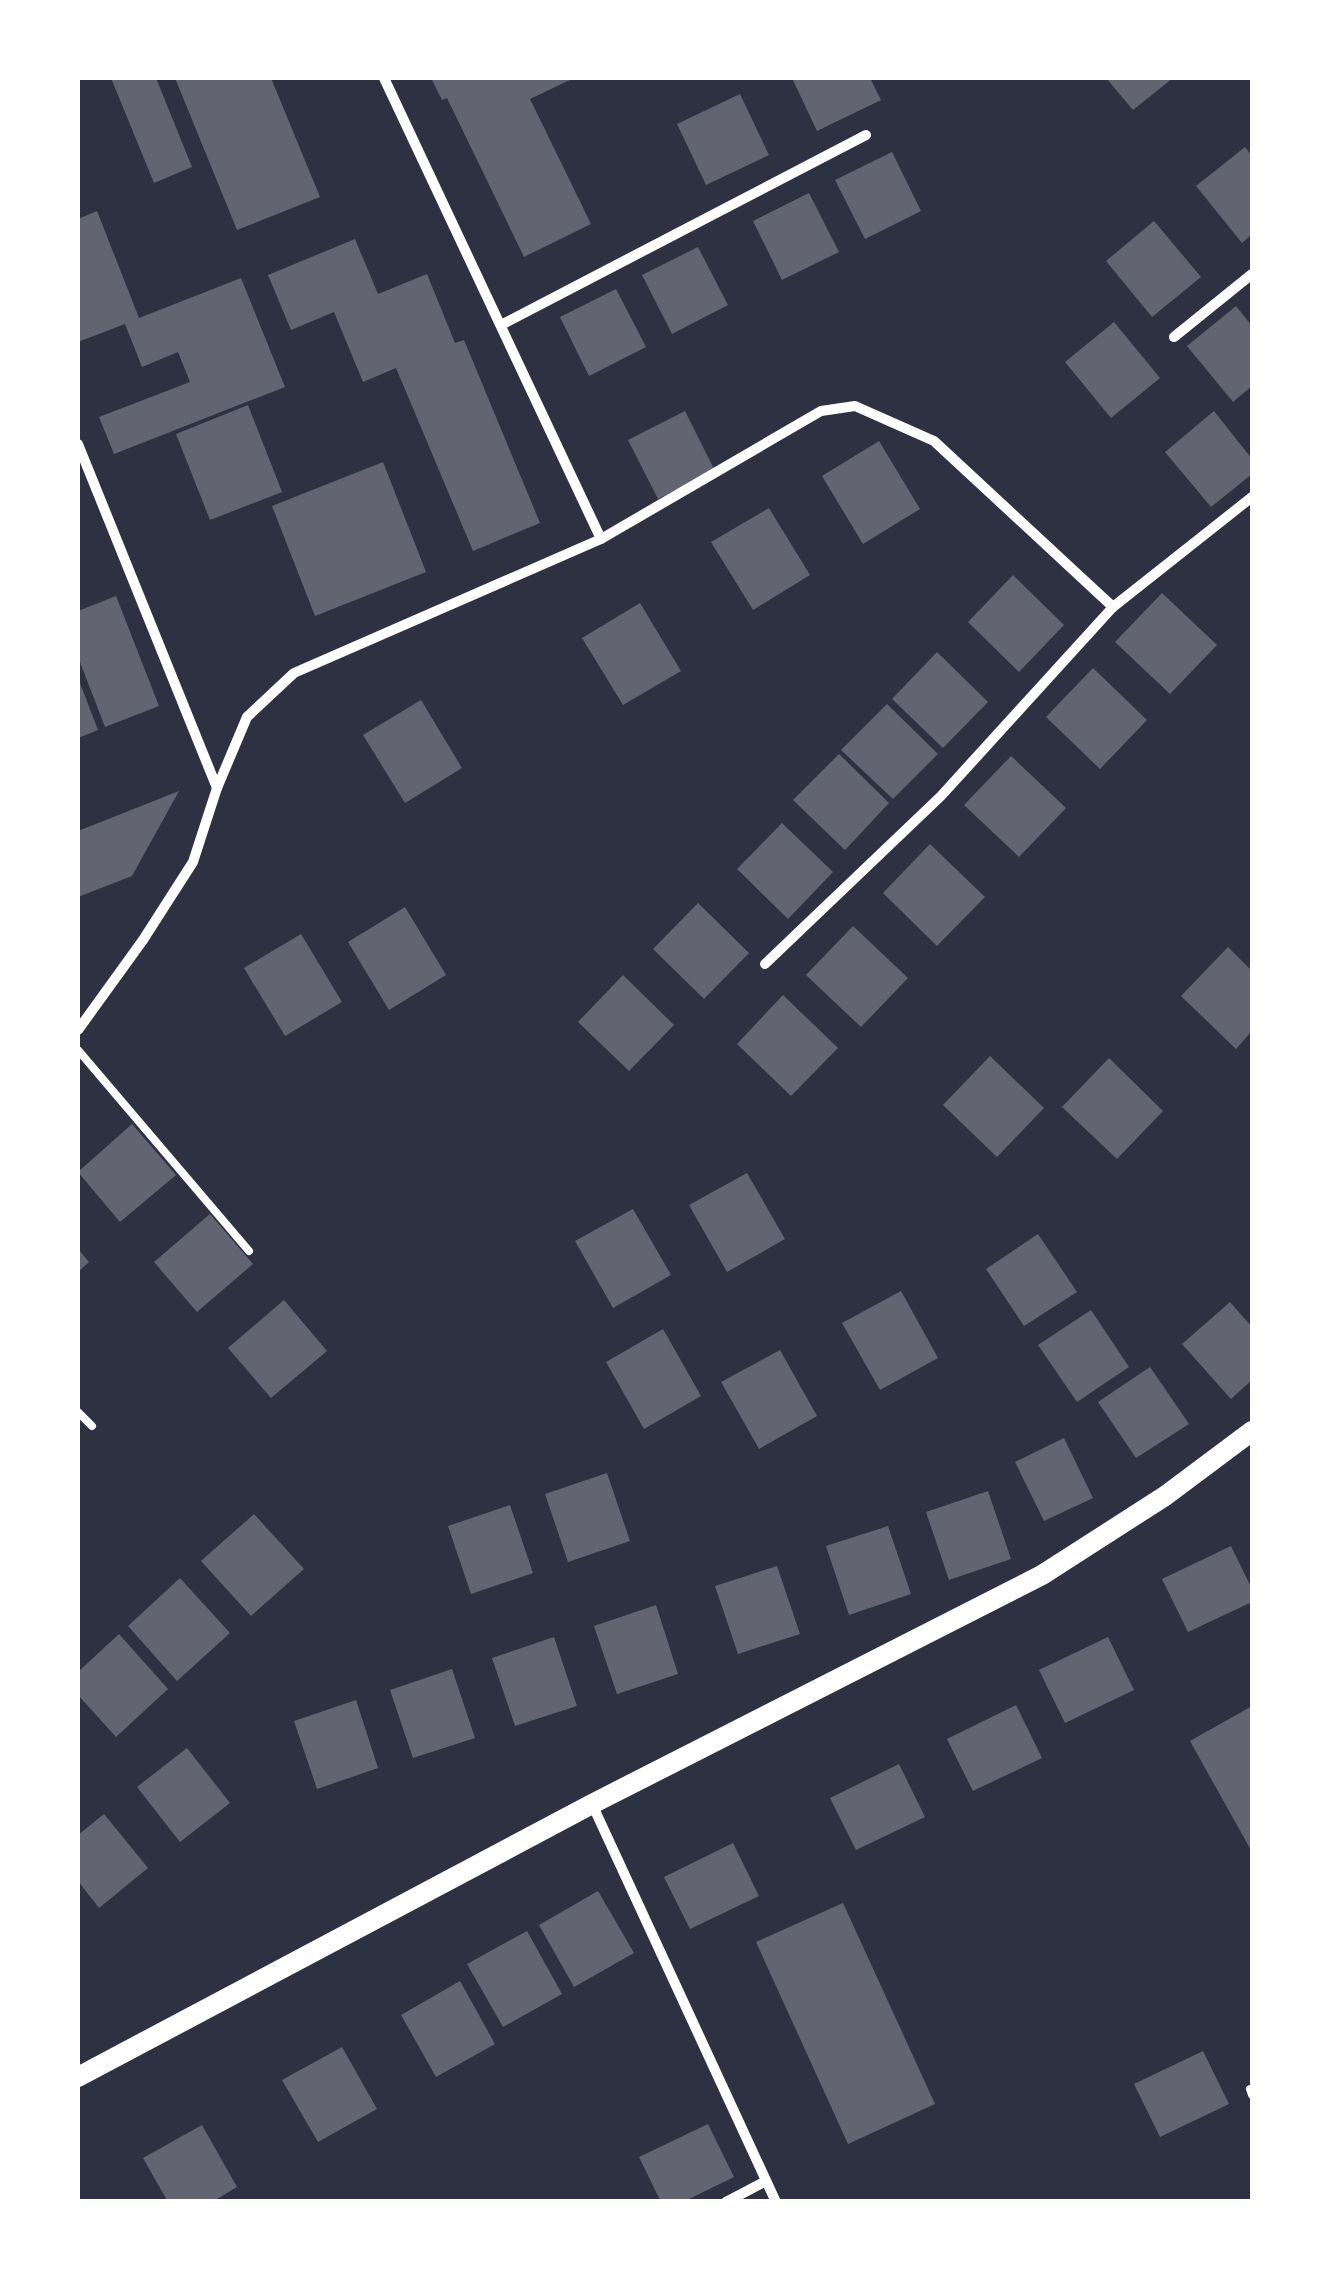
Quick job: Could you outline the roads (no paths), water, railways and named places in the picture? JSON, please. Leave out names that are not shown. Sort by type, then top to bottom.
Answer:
[{"type":"main road","points":[[78,2077],[592,1804],[1042,1575],[1164,1496],[1252,1431]]},
{"type":"street","points":[[384,78],[602,538]]},
{"type":"street","points":[[500,325],[866,135]]},
{"type":"street","points":[[1174,337],[1252,274]]},
{"type":"street","points":[[78,1030],[193,862],[217,788],[247,717],[294,674],[602,538],[821,411],[856,406],[934,441],[1113,607]]},
{"type":"street","points":[[78,444],[217,788]]},
{"type":"street","points":[[765,964],[941,796],[1113,607],[1252,497]]},
{"type":"street","points":[[592,1804],[776,2202]]},
{"type":"street","points":[[726,2202],[766,2181]]},
{"type":"lane","points":[[78,1050],[248,1252]]},
{"type":"lane","points":[[78,1412],[92,1426]]}]
